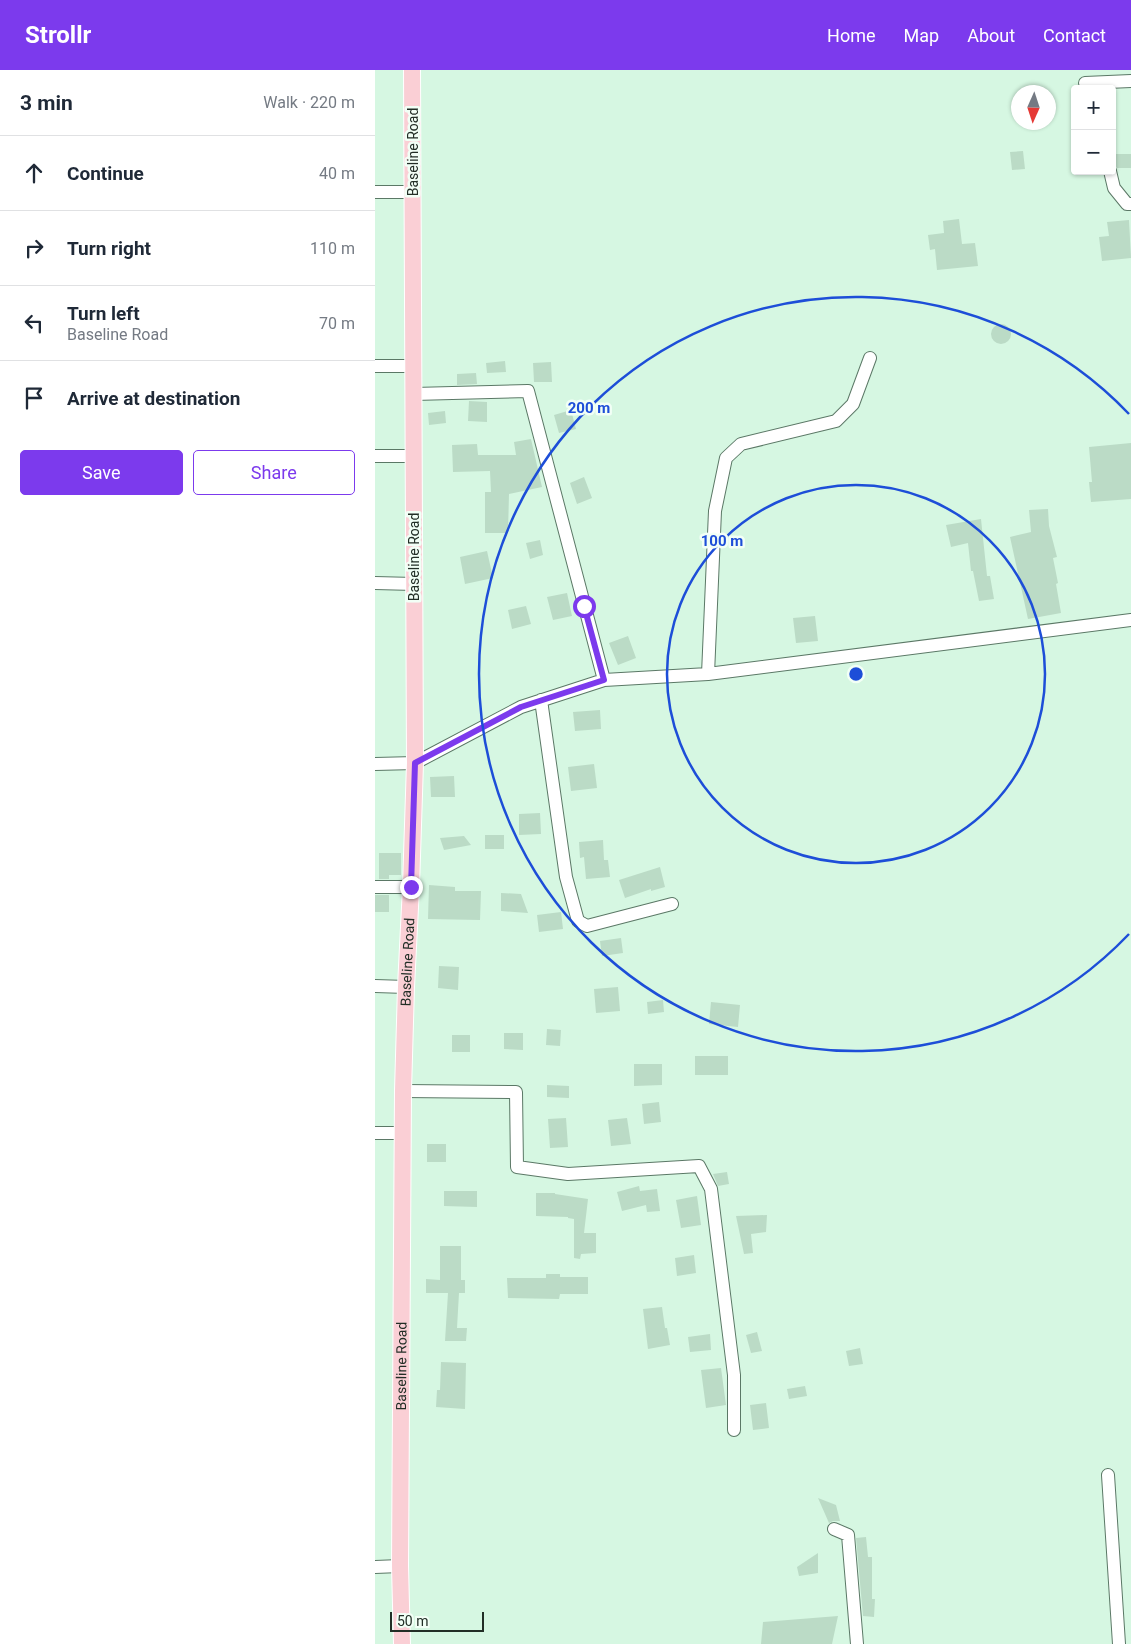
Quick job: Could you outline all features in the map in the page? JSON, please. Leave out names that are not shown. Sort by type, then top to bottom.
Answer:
[{"type":"main road","name":"Baseline Road","points":[[403,1644],[401,1566],[403,1091],[415,763],[412,70]]},
{"type":"street","points":[[1085,80],[1131,81]]},
{"type":"street","points":[[1111,175],[1115,188],[1127,204],[1131,204]]},
{"type":"street","points":[[375,192],[413,192]]},
{"type":"street","points":[[708,674],[715,511],[726,458],[741,444],[836,421],[853,404],[870,358]]},
{"type":"street","points":[[375,366],[413,366]]},
{"type":"street","points":[[414,394],[528,391],[604,680]]},
{"type":"street","points":[[375,456],[414,456]]},
{"type":"street","points":[[375,582],[415,584]]},
{"type":"street","points":[[375,764],[415,763],[521,707],[604,680],[708,674],[1131,620]]},
{"type":"street","points":[[541,700],[566,877],[578,921],[587,926],[672,904]]},
{"type":"street","points":[[375,887],[411,887]]},
{"type":"street","points":[[375,986],[406,986]]},
{"type":"street","points":[[403,1091],[516,1092],[517,1167],[568,1174],[699,1166],[711,1189],[734,1375],[734,1430]]},
{"type":"street","points":[[375,1133],[404,1133]]},
{"type":"street","points":[[1108,1475],[1119,1644]]},
{"type":"street","points":[[834,1529],[848,1535],[857,1644]]},
{"type":"street","points":[[375,1567],[401,1566]]},
{"type":"building","points":[[1023,151],[1025,169],[1012,170],[1010,152]]},
{"type":"building","points":[[1116,154],[1131,154],[1131,168],[1117,168]]},
{"type":"building","points":[[959,219],[962,244],[975,243],[978,266],[937,270],[935,249],[930,250],[928,235],[944,233],[943,221]]},
{"type":"building","points":[[1129,220],[1131,258],[1102,261],[1099,237],[1109,236],[1107,222]]},
{"type":"building","points":[[1001,324],[1008,327],[1011,334],[1008,341],[1001,344],[994,341],[991,334],[994,327]]},
{"type":"building","points":[[505,361],[506,372],[487,373],[486,363]]},
{"type":"building","points":[[551,362],[552,382],[534,382],[533,363]]},
{"type":"building","points":[[476,373],[477,384],[457,385],[457,374]]},
{"type":"building","points":[[469,401],[487,402],[487,422],[468,421]]},
{"type":"building","points":[[571,410],[576,429],[559,433],[554,415]]},
{"type":"building","points":[[445,411],[446,423],[429,425],[428,413]]},
{"type":"building","points":[[531,439],[542,487],[509,494],[508,533],[485,533],[485,492],[491,492],[490,471],[453,472],[452,445],[477,444],[478,455],[516,455],[514,442]]},
{"type":"building","points":[[1131,443],[1131,499],[1091,502],[1089,482],[1092,482],[1089,447]]},
{"type":"building","points":[[584,477],[592,498],[577,504],[570,483]]},
{"type":"building","points":[[1048,509],[1049,526],[1057,557],[1053,558],[1061,613],[1028,619],[1010,537],[1031,532],[1029,510]]},
{"type":"building","points":[[981,519],[987,576],[990,576],[994,599],[979,601],[973,571],[971,571],[968,543],[951,547],[946,525]]},
{"type":"building","points":[[540,540],[543,555],[530,559],[526,543]]},
{"type":"building","points":[[487,551],[493,578],[465,584],[460,557]]},
{"type":"building","points":[[567,593],[572,616],[553,620],[547,597]]},
{"type":"building","points":[[526,606],[531,624],[512,629],[508,610]]},
{"type":"building","points":[[815,616],[818,641],[796,643],[793,618]]},
{"type":"building","points":[[628,636],[636,658],[618,665],[609,643]]},
{"type":"building","points":[[600,710],[601,729],[575,731],[573,712]]},
{"type":"building","points":[[594,764],[597,788],[571,791],[568,767]]},
{"type":"building","points":[[454,776],[455,797],[431,797],[430,777]]},
{"type":"building","points":[[540,813],[541,834],[519,835],[519,814]]},
{"type":"building","points":[[485,835],[504,835],[504,849],[485,849]]},
{"type":"building","points":[[464,836],[471,845],[444,850],[440,838]]},
{"type":"building","points":[[603,840],[604,860],[608,860],[610,877],[586,879],[584,857],[580,858],[579,842]]},
{"type":"building","points":[[379,853],[401,853],[401,875],[389,875],[389,879],[379,879]]},
{"type":"building","points":[[660,867],[665,887],[651,891],[651,889],[625,898],[619,880]]},
{"type":"building","points":[[429,885],[455,887],[455,891],[481,891],[480,920],[428,919]]},
{"type":"building","points":[[501,893],[521,894],[528,913],[501,911]]},
{"type":"building","points":[[375,895],[389,895],[389,912],[375,912]]},
{"type":"building","points":[[561,912],[563,929],[539,932],[537,915]]},
{"type":"building","points":[[621,938],[623,953],[602,956],[600,941]]},
{"type":"building","points":[[439,966],[459,967],[458,990],[438,988]]},
{"type":"building","points":[[618,987],[620,1011],[596,1013],[594,989]]},
{"type":"building","points":[[663,1000],[664,1012],[648,1014],[647,1002]]},
{"type":"building","points":[[711,1002],[740,1005],[738,1027],[709,1024]]},
{"type":"building","points":[[547,1029],[561,1030],[560,1046],[546,1045]]},
{"type":"building","points":[[504,1033],[523,1033],[523,1050],[504,1049]]},
{"type":"building","points":[[452,1035],[470,1035],[470,1052],[452,1052]]},
{"type":"building","points":[[695,1056],[728,1056],[728,1075],[695,1075]]},
{"type":"building","points":[[634,1064],[662,1064],[662,1085],[634,1086]]},
{"type":"building","points":[[547,1085],[569,1086],[569,1098],[547,1097]]},
{"type":"building","points":[[659,1102],[661,1122],[644,1124],[642,1104]]},
{"type":"building","points":[[566,1118],[568,1147],[550,1148],[548,1119]]},
{"type":"building","points":[[627,1118],[631,1144],[611,1146],[608,1120]]},
{"type":"building","points":[[427,1144],[446,1144],[446,1162],[427,1162]]},
{"type":"building","points":[[727,1172],[729,1184],[718,1186],[713,1174]]},
{"type":"building","points":[[639,1186],[640,1191],[657,1189],[660,1211],[647,1212],[646,1205],[622,1211],[617,1192]]},
{"type":"building","points":[[444,1191],[477,1191],[477,1207],[444,1206]]},
{"type":"building","points":[[536,1193],[555,1193],[588,1199],[584,1233],[596,1233],[596,1253],[581,1254],[580,1259],[574,1258],[574,1219],[568,1217],[536,1216]]},
{"type":"building","points":[[697,1196],[701,1225],[681,1228],[676,1200]]},
{"type":"building","points":[[767,1215],[766,1232],[751,1234],[753,1253],[744,1254],[736,1216]]},
{"type":"building","points":[[440,1246],[461,1246],[461,1280],[465,1280],[465,1293],[459,1293],[457,1328],[467,1328],[466,1341],[445,1341],[448,1293],[426,1293],[426,1279],[440,1280]]},
{"type":"building","points":[[694,1255],[696,1273],[677,1276],[675,1258]]},
{"type":"building","points":[[546,1274],[560,1274],[560,1277],[588,1277],[588,1294],[560,1294],[559,1299],[508,1298],[507,1278],[546,1278]]},
{"type":"building","points":[[662,1307],[670,1345],[648,1349],[643,1309]]},
{"type":"building","points":[[757,1332],[762,1351],[751,1353],[746,1335]]},
{"type":"building","points":[[710,1334],[711,1350],[690,1352],[688,1337]]},
{"type":"building","points":[[860,1348],[863,1364],[849,1366],[846,1351]]},
{"type":"building","points":[[441,1362],[466,1363],[465,1409],[436,1407],[437,1390],[440,1390]]},
{"type":"building","points":[[721,1368],[726,1405],[706,1408],[701,1370]]},
{"type":"building","points":[[805,1386],[807,1396],[789,1399],[787,1389]]},
{"type":"building","points":[[766,1403],[769,1428],[753,1430],[750,1405]]},
{"type":"building","points":[[818,1498],[836,1505],[840,1521],[829,1523]]},
{"type":"building","points":[[866,1537],[868,1557],[872,1557],[872,1599],[875,1599],[874,1617],[863,1616],[856,1538]]},
{"type":"building","points":[[818,1553],[818,1573],[799,1576],[797,1567]]},
{"type":"building","points":[[838,1616],[832,1644],[761,1644],[763,1622]]},
{"type":"route","points":[[411,887],[415,763],[521,707],[604,680],[584,606]]}]
